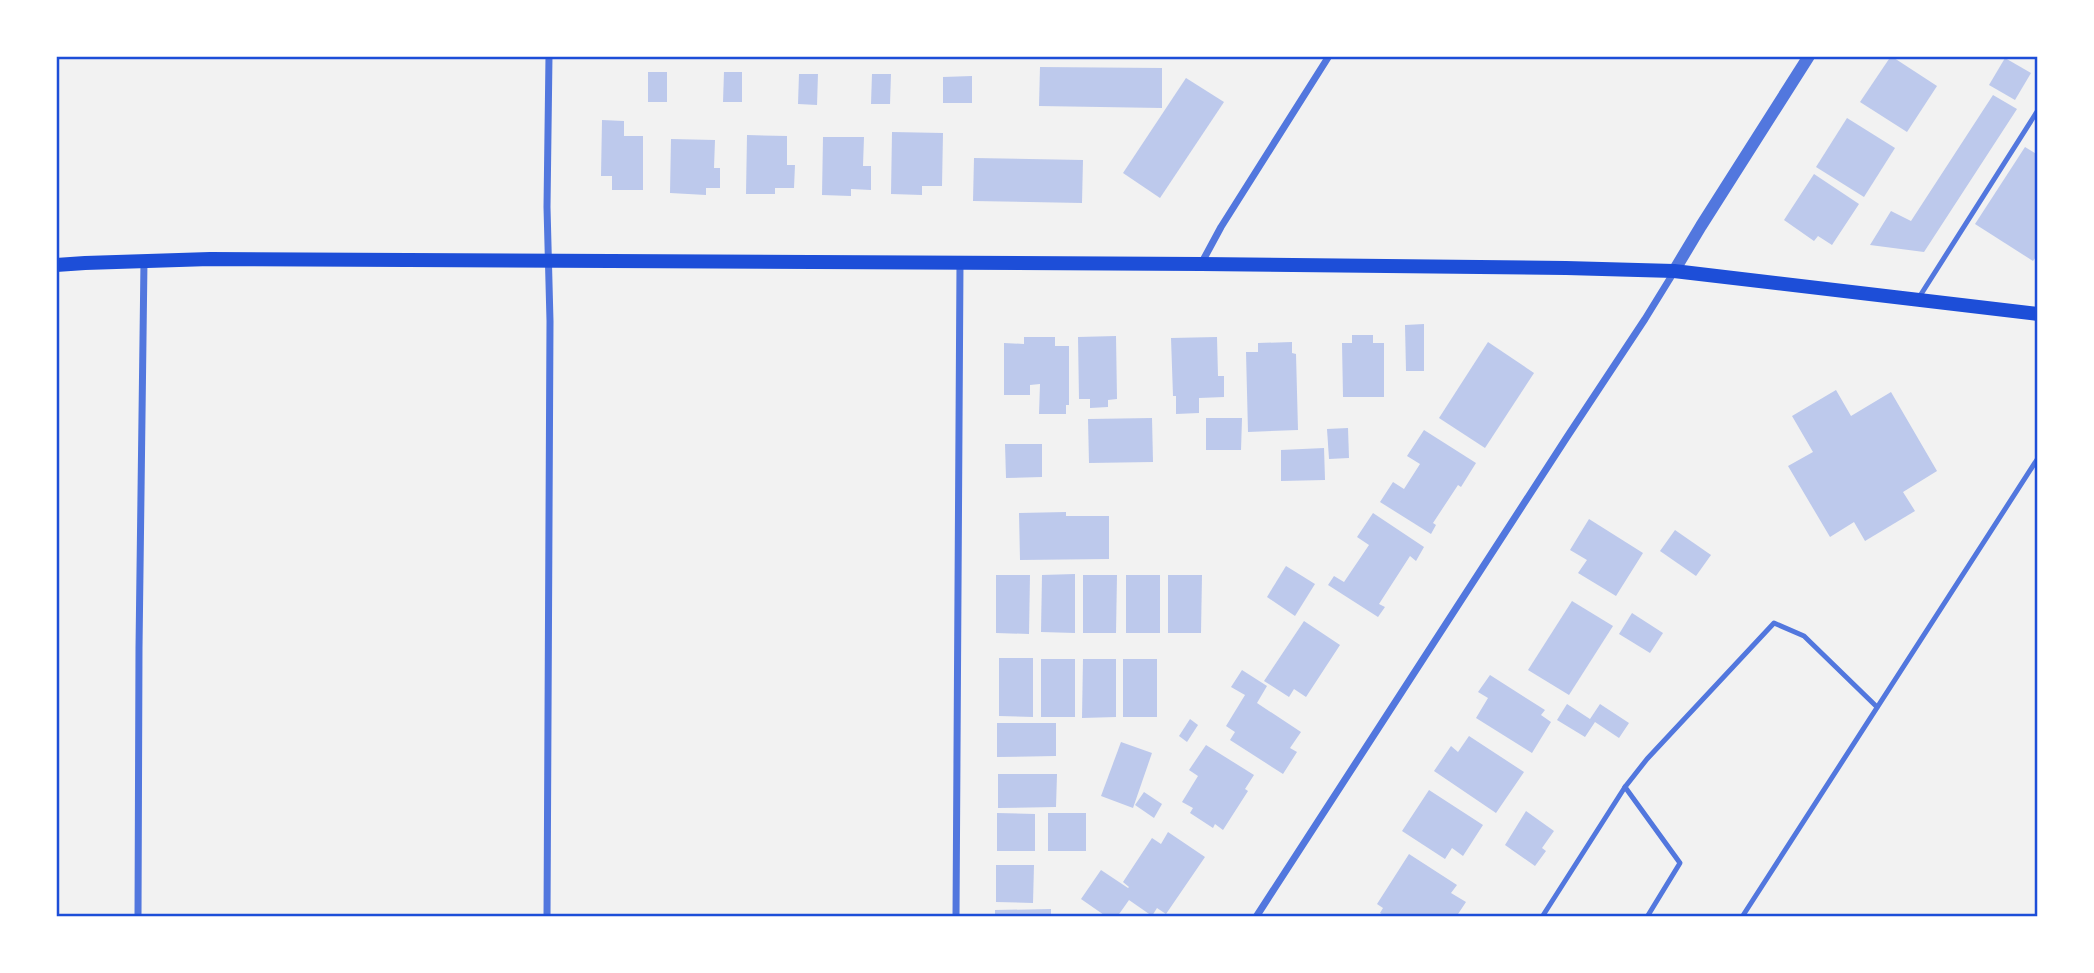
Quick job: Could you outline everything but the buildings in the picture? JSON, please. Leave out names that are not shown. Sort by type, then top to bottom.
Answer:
[{"type":"main road","points":[[56,265],[210,259],[1566,268],[1675,271],[2038,314]]},
{"type":"street","points":[[547,917],[550,56]]},
{"type":"street","points":[[1201,264],[1221,227],[1329,56]]},
{"type":"street","points":[[1255,917],[1645,319],[1809,56]]},
{"type":"street","points":[[138,917],[144,261]]},
{"type":"street","points":[[956,917],[960,263]]},
{"type":"lane","points":[[1918,299],[2038,110]]},
{"type":"lane","points":[[1742,917],[2038,458]]},
{"type":"lane","points":[[1542,917],[1625,787],[1647,759],[1774,623],[1804,636],[1877,708]]},
{"type":"lane","points":[[1625,787],[1681,863],[1647,917]]}]
